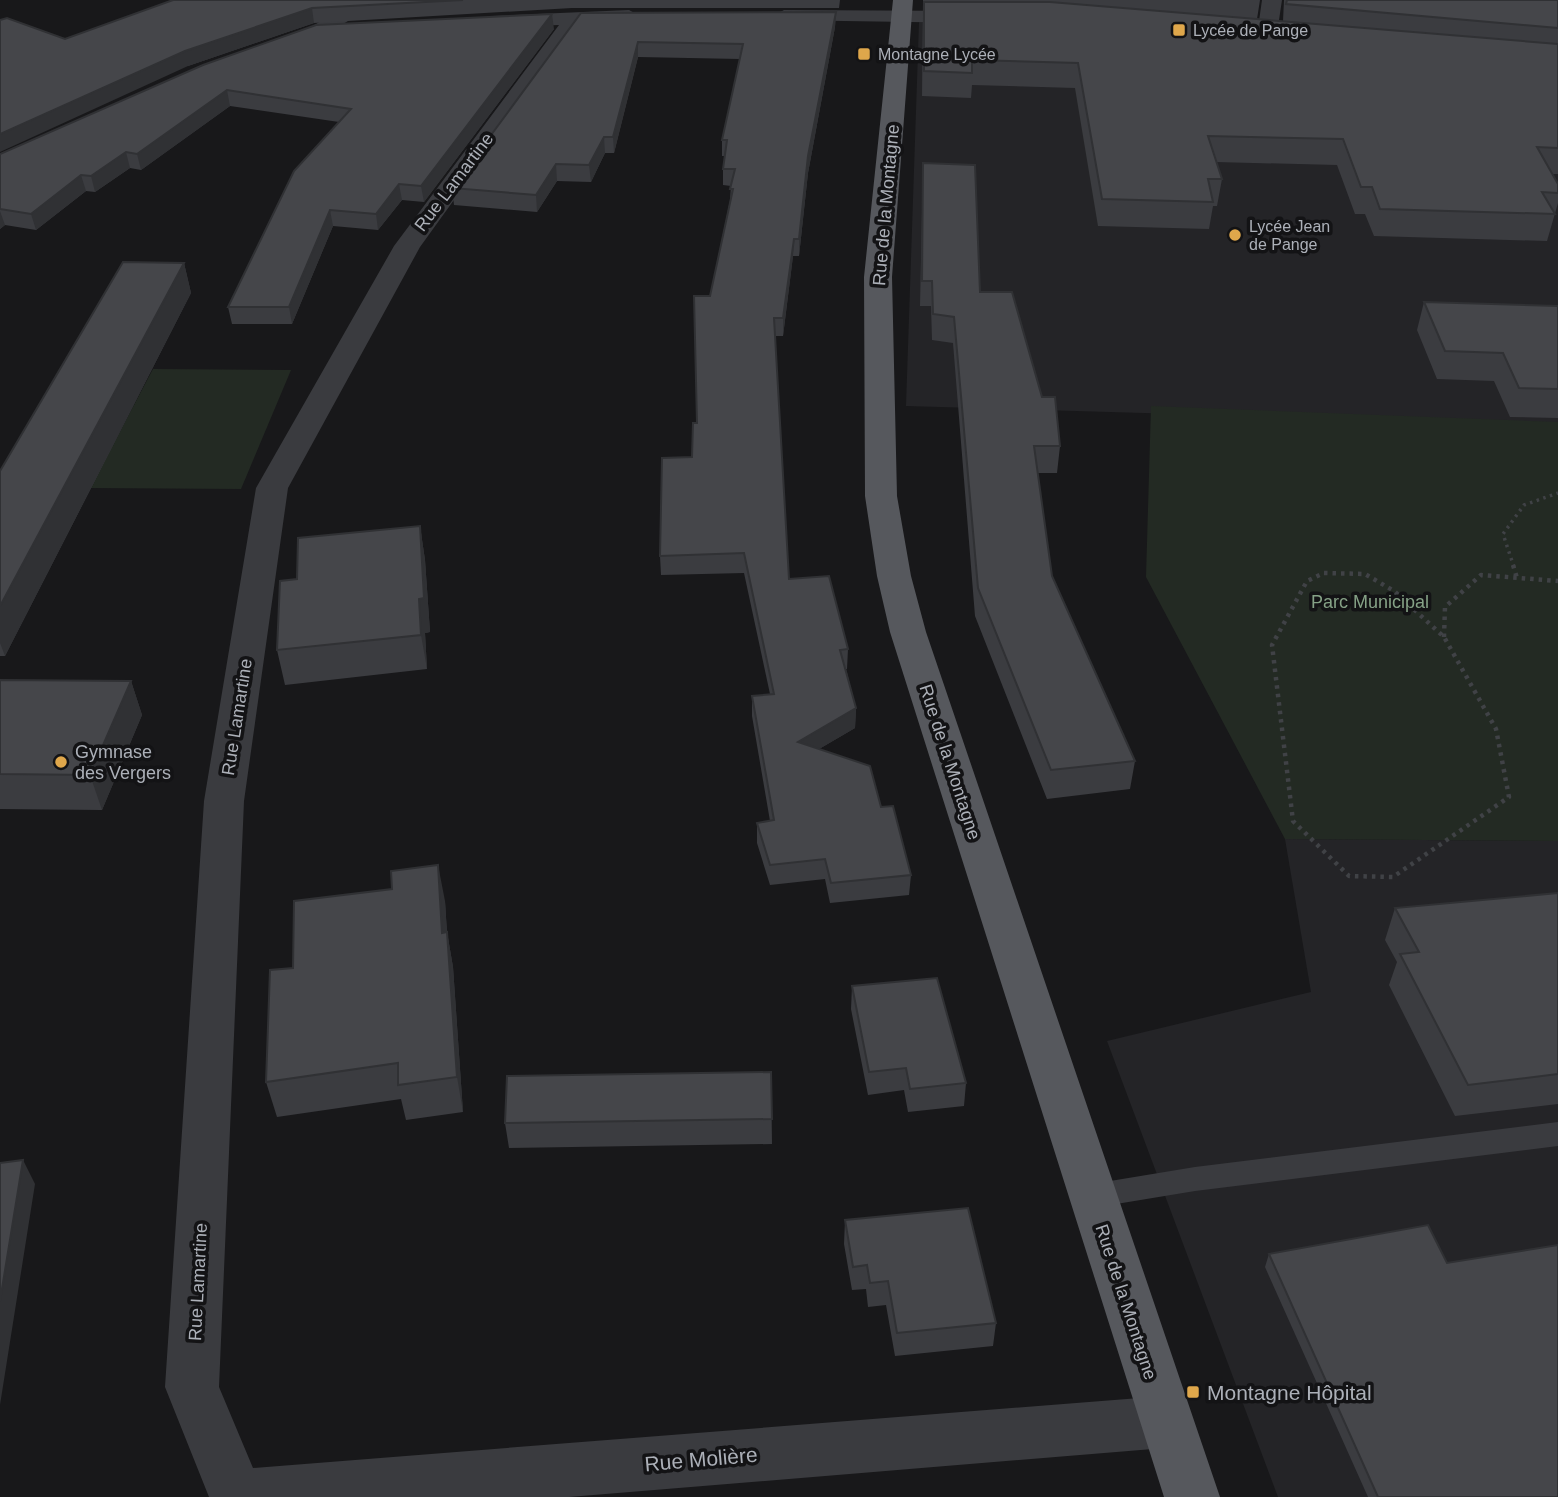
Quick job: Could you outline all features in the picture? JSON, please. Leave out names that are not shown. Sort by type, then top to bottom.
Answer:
[{"type":"main road","name":"Rue de la Montagne","points":[[903,8],[878,277],[881,496],[885,523],[908,632],[1165,1422],[1192,1497]]},
{"type":"street","points":[[289,40],[315,31],[373,0]]},
{"type":"street","points":[[1242,33],[1277,36],[1272,0]]},
{"type":"street","points":[[762,16],[903,8],[993,17]]},
{"type":"street","points":[[484,22],[654,16]]},
{"type":"street","name":"Rue Lamartine","points":[[237,1497],[192,1387],[224,801],[272,488],[407,246],[569,29],[572,18]]},
{"type":"street","points":[[315,31],[367,28]]},
{"type":"street","name":"Rue Molière","points":[[237,1497],[1165,1422]]},
{"type":"lane","points":[[1092,1196],[1195,1179],[1558,1134]]},
{"type":"path","points":[[1517,578],[1503,534],[1524,505],[1558,493]]},
{"type":"path","points":[[1444,637],[1394,591],[1365,574],[1324,573],[1307,581],[1272,645],[1293,821],[1349,876],[1393,877],[1509,797],[1496,729],[1444,637],[1445,607],[1481,575],[1558,581]]},
{"type":"shaded area","name":"Lycée Jean de Pange","points":[[919,22],[1558,64],[1558,425],[906,406]]},
{"type":"shaded area","points":[[1285,839],[1558,841],[1558,1497],[1278,1497],[1107,1041],[1311,992]]},
{"type":"green space","points":[[153,369],[291,370],[241,489],[90,488]]},
{"type":"green space","name":"Parc Municipal","points":[[1151,406],[1558,422],[1558,841],[1285,839],[1146,577]]},
{"type":"building","points":[[173,0],[463,0],[312,8],[185,51],[0,134],[0,20],[7,18],[65,39]]},
{"type":"building","points":[[1287,0],[1558,0],[1558,28],[1286,4]]},
{"type":"building","points":[[924,2],[1050,2],[1558,44],[1558,148],[1537,147],[1558,184],[1558,193],[1542,192],[1555,214],[1380,209],[1372,187],[1361,187],[1343,139],[1208,136],[1222,179],[1208,179],[1213,202],[1102,199],[1078,63],[972,60],[972,73],[924,71]]},
{"type":"building","points":[[836,12],[808,156],[799,239],[794,239],[783,318],[774,318],[789,579],[829,576],[848,649],[840,650],[856,708],[798,742],[870,766],[881,807],[893,806],[911,875],[831,883],[825,859],[770,865],[757,823],[774,820],[752,696],[774,694],[744,553],[660,556],[662,458],[692,457],[693,423],[697,423],[694,296],[710,296],[733,189],[730,189],[735,169],[723,169],[727,140],[722,140],[743,44],[638,42],[613,137],[604,137],[589,165],[556,164],[536,195],[452,188],[581,13]]},
{"type":"building","points":[[552,14],[421,186],[399,184],[376,214],[330,210],[289,307],[228,307],[294,171],[351,109],[227,90],[137,154],[126,152],[91,176],[81,175],[31,214],[0,209],[0,154],[203,65],[316,25]]},
{"type":"building","points":[[923,163],[975,165],[980,292],[1012,292],[1042,397],[1055,397],[1060,446],[1034,446],[1052,576],[1135,761],[1051,770],[978,588],[954,317],[933,314],[932,281],[922,281]]},
{"type":"building","points":[[123,262],[184,263],[0,606],[0,471]]},
{"type":"building","points":[[1424,302],[1558,306],[1558,389],[1519,388],[1503,353],[1445,351]]},
{"type":"building","points":[[420,526],[424,598],[419,599],[421,635],[277,650],[280,581],[297,579],[298,538]]},
{"type":"building","points":[[0,680],[131,681],[90,775],[0,774]]},
{"type":"building","points":[[438,865],[442,933],[447,932],[457,1077],[398,1085],[398,1063],[266,1082],[270,970],[293,968],[294,901],[392,889],[391,871]]},
{"type":"building","points":[[1558,893],[1558,1074],[1468,1085],[1400,954],[1419,952],[1395,908]]},
{"type":"building","points":[[937,978],[966,1083],[910,1089],[906,1068],[869,1072],[852,986]]},
{"type":"building","points":[[771,1072],[772,1119],[505,1123],[507,1076]]},
{"type":"building","points":[[23,1160],[0,1301],[0,1163]]},
{"type":"building","points":[[968,1208],[996,1323],[897,1333],[888,1281],[870,1283],[867,1265],[853,1267],[845,1220]]},
{"type":"building","points":[[1428,1225],[1447,1263],[1558,1245],[1558,1497],[1378,1497],[1269,1254]]},
{"type":"place","name":"Lycée de Pange","points":[[1179,30]]},
{"type":"place","name":"Montagne Lycée","points":[[864,54]]},
{"type":"place","name":"Lycée Jean de Pange","points":[[1235,235]]},
{"type":"place","name":"Gymnase des Vergers","points":[[61,762]]},
{"type":"place","name":"Montagne Hôpital","points":[[1193,1392]]}]
